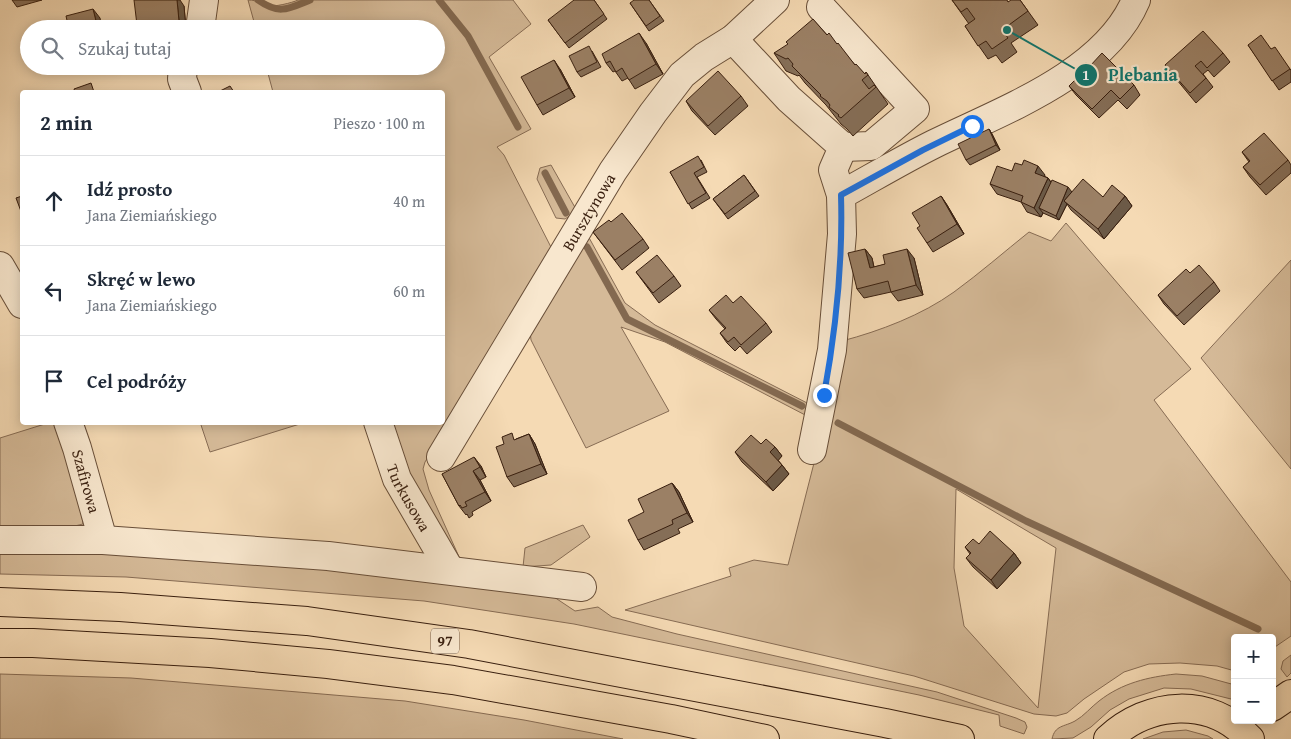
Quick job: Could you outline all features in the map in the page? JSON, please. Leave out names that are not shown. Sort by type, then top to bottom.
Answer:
[{"type":"main road","name":"97","points":[[0,602],[120,607],[308,620],[469,644],[876,721],[960,739]]},
{"type":"main road","name":"97","points":[[0,643],[33,643],[210,653],[357,668],[463,682],[671,719],[765,739]]},
{"type":"main road","points":[[1276,704],[1291,694]]},
{"type":"main road","points":[[1108,739],[1118,729],[1134,719],[1152,712],[1170,709],[1189,709],[1230,719],[1250,739]]},
{"type":"street","points":[[201,20],[204,0]]},
{"type":"street","name":"Bursztynowa","points":[[440,457],[613,171],[653,113],[682,75],[704,57],[733,39],[776,0]]},
{"type":"street","points":[[841,195],[923,150],[1020,104],[1048,88],[1097,52],[1115,34],[1131,12],[1136,0]]},
{"type":"street","points":[[733,39],[789,99],[843,147],[871,146],[915,109],[821,7]]},
{"type":"street","points":[[182,75],[186,90]]},
{"type":"street","points":[[812,450],[832,350],[842,234],[841,195],[833,170],[843,147]]},
{"type":"street","points":[[0,266],[20,301]]},
{"type":"street","name":"Szafirowa","points":[[69,425],[103,540]]},
{"type":"street","name":"Turkusowa","points":[[379,425],[397,478],[450,570]]},
{"type":"street","points":[[0,540],[103,540],[328,556],[582,588]]},
{"type":"shaded area","points":[[248,0],[270,6],[298,0],[513,0],[531,24],[489,57],[531,129],[497,147],[504,155],[554,253],[425,462],[423,469],[429,490],[460,559],[447,557],[407,481],[390,425],[445,425],[445,90],[272,90],[268,75],[445,75],[445,20],[254,20]]},
{"type":"shaded area","points":[[551,165],[577,211],[565,219],[556,218],[537,179],[540,168]]},
{"type":"shaded area","points":[[1066,223],[1191,369],[1154,400],[1291,582],[1291,636],[1276,646],[1276,634],[1231,634],[1231,670],[1217,666],[1180,663],[1149,664],[1124,672],[1067,713],[1056,716],[1034,714],[914,676],[625,610],[731,576],[729,568],[754,560],[788,565],[814,463],[829,426],[842,341],[915,315],[942,300],[1029,232],[1051,241]],"holes":[[[956,489],[1056,548],[1038,708],[964,626],[954,568]]]},
{"type":"shaded area","points":[[587,234],[625,303],[655,325],[811,405],[809,417],[665,342],[621,327],[669,411],[586,448],[531,340],[529,322]]},
{"type":"shaded area","points":[[1291,260],[1291,469],[1201,358]]},
{"type":"shaded area","points":[[42,425],[59,425],[80,503],[83,524],[62,529],[0,527],[0,438]]},
{"type":"shaded area","points":[[201,425],[297,425],[210,452]]},
{"type":"shaded area","points":[[583,525],[590,537],[551,565],[523,567],[525,548]]},
{"type":"shaded area","points":[[0,548],[244,557],[545,591],[575,611],[598,607],[612,617],[677,634],[937,692],[1016,718],[1025,722],[1027,727],[1024,734],[1000,726],[999,715],[919,695],[574,624],[424,601],[126,577],[0,574]]},
{"type":"shaded area","points":[[1291,655],[1291,673],[1287,677],[1281,669],[1283,661]]},
{"type":"shaded area","points":[[0,674],[131,678],[405,701],[524,720],[623,739],[0,739]]},
{"type":"shaded area","points":[[1176,674],[1202,676],[1231,684],[1231,699],[1191,689],[1164,688],[1129,699],[1110,710],[1091,727],[1073,738],[1052,739],[1055,731],[1060,727],[1078,719],[1108,695],[1126,685],[1155,677]]},
{"type":"shaded area","points":[[1186,730],[1213,739],[1143,739],[1163,732]]},
{"type":"building","points":[[134,0],[177,0],[179,20],[136,20]]},
{"type":"building","points":[[574,0],[594,0],[604,14],[565,43],[548,20]]},
{"type":"building","points":[[634,0],[649,0],[660,16],[646,26],[630,3]]},
{"type":"building","points":[[952,0],[1007,0],[1008,2],[1020,0],[1028,11],[1002,30],[1008,38],[992,49],[986,41],[978,46],[965,26],[975,19],[967,8],[961,12]]},
{"type":"building","points":[[93,9],[96,20],[67,20],[66,16]]},
{"type":"building","points":[[813,19],[827,35],[829,33],[855,65],[865,74],[866,72],[868,75],[862,80],[869,89],[874,85],[876,87],[841,118],[792,66],[793,64],[788,58],[786,59],[774,53],[788,44],[786,42]]},
{"type":"building","points":[[1203,31],[1223,53],[1207,68],[1201,61],[1195,66],[1206,78],[1190,93],[1165,65]]},
{"type":"building","points":[[639,33],[656,64],[629,80],[622,68],[616,72],[610,61],[606,63],[602,54]]},
{"type":"building","points":[[1261,35],[1271,49],[1275,47],[1290,69],[1272,81],[1248,45]]},
{"type":"building","points":[[589,46],[597,62],[577,72],[569,56]]},
{"type":"building","points":[[1102,53],[1134,85],[1120,99],[1111,90],[1092,109],[1069,86],[1082,73],[1078,70],[1086,62],[1090,66]]},
{"type":"building","points":[[554,60],[569,88],[537,105],[521,77]]},
{"type":"building","points":[[718,71],[741,96],[708,126],[686,101]]},
{"type":"building","points":[[91,83],[93,90],[74,90]]},
{"type":"building","points":[[230,86],[233,90],[222,90]]},
{"type":"building","points":[[989,129],[996,145],[966,160],[958,144]]},
{"type":"building","points":[[1264,133],[1288,160],[1260,185],[1243,167],[1250,161],[1242,152]]},
{"type":"building","points":[[698,156],[704,167],[694,173],[706,193],[688,204],[670,172]]},
{"type":"building","points":[[1024,160],[1038,166],[1035,173],[1048,178],[1034,208],[1021,202],[1023,196],[990,184],[997,166],[1012,171],[1015,163],[1022,165]]},
{"type":"building","points":[[744,175],[755,191],[725,214],[713,199]]},
{"type":"building","points":[[1083,179],[1103,197],[1112,185],[1125,196],[1098,229],[1064,201]]},
{"type":"building","points":[[1052,180],[1068,187],[1056,216],[1039,208]]},
{"type":"building","points":[[941,196],[957,224],[927,243],[917,228],[920,226],[912,213]]},
{"type":"building","points":[[20,197],[20,209],[16,198]]},
{"type":"building","points":[[622,213],[643,239],[615,260],[593,232]]},
{"type":"building","points":[[865,249],[870,268],[885,264],[883,255],[907,249],[916,285],[891,292],[888,281],[857,289],[848,253]]},
{"type":"building","points":[[657,255],[674,276],[653,293],[636,272]]},
{"type":"building","points":[[1199,265],[1214,282],[1177,316],[1158,295],[1186,269],[1190,273]]},
{"type":"building","points":[[726,295],[733,303],[741,296],[766,323],[741,345],[734,337],[728,342],[720,333],[726,328],[709,310]]},
{"type":"building","points":[[512,433],[514,440],[529,434],[541,464],[507,477],[496,447],[504,444],[502,437]]},
{"type":"building","points":[[751,435],[761,444],[766,439],[775,447],[770,452],[782,465],[766,482],[735,452]]},
{"type":"building","points":[[474,457],[480,467],[473,471],[485,492],[465,502],[467,506],[462,508],[459,506],[442,474]]},
{"type":"building","points":[[672,483],[687,513],[672,520],[673,524],[638,540],[628,520],[644,512],[638,499]]},
{"type":"building","points":[[990,531],[1014,553],[991,580],[966,558],[971,553],[965,547],[973,539],[979,544]]},
{"type":"waterway","points":[[258,0],[265,5],[278,9],[289,8],[310,0]]},
{"type":"waterway","points":[[439,0],[468,36],[518,127]]},
{"type":"waterway","points":[[545,173],[566,213]]},
{"type":"waterway","points":[[587,247],[627,319],[802,406]]},
{"type":"waterway","points":[[838,423],[1026,521],[1258,629]]},
{"type":"place","name":"Plebania","points":[[1007,30]]},
{"type":"route","points":[[824,395],[832,350],[838,294],[842,234],[841,195],[923,150],[972,126]]}]
